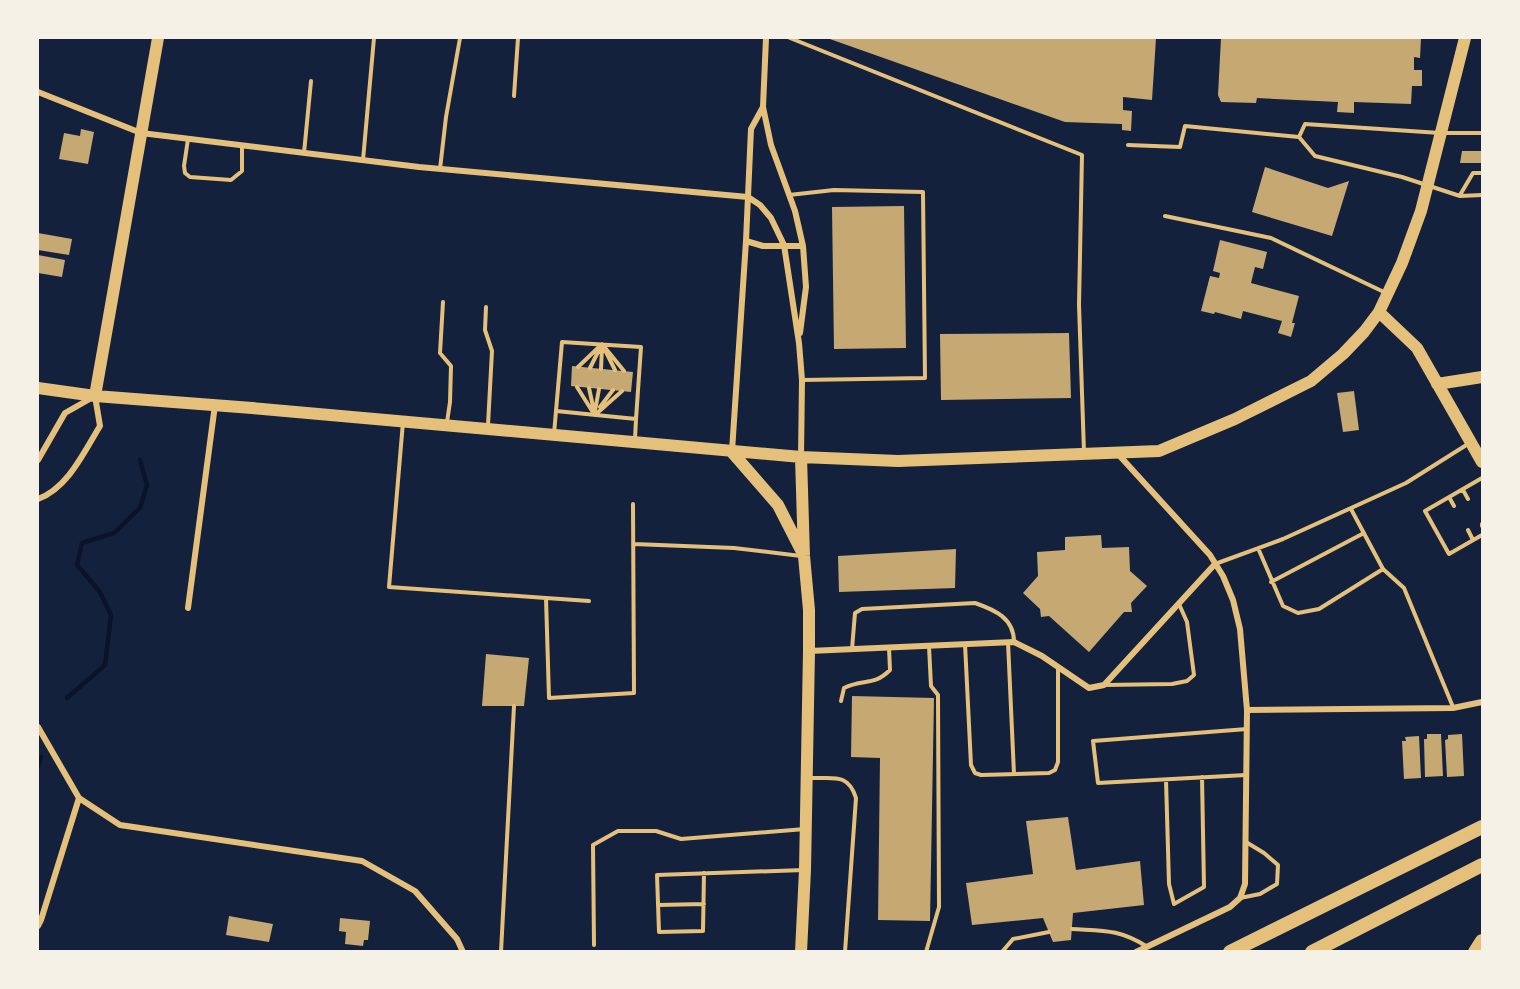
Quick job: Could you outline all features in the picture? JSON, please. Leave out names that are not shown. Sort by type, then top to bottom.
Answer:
[{"type":"highway","points":[[1230,951],[1482,827]]},
{"type":"highway","points":[[1311,951],[1482,865]]},
{"type":"highway","points":[[1475,951],[1482,941]]},
{"type":"main road","points":[[95,396],[158,38]]},
{"type":"main road","points":[[38,388],[95,396],[801,457],[898,461],[1084,452],[1159,451],[1194,438],[1270,403],[1311,381],[1364,332],[1379,312],[1389,294],[1411,240],[1428,186],[1465,38]]},
{"type":"main road","points":[[1379,312],[1417,348],[1482,462]]},
{"type":"main road","points":[[1437,384],[1482,377]]},
{"type":"main road","points":[[732,451],[778,504],[804,556]]},
{"type":"main road","points":[[801,457],[804,556],[809,610],[805,870],[801,951]]},
{"type":"street","points":[[766,38],[763,107],[771,145],[789,195],[803,246],[806,287],[799,342]]},
{"type":"street","points":[[38,92],[141,133],[440,169],[748,197],[760,204],[771,218],[784,245],[799,342],[802,380],[801,457]]},
{"type":"street","points":[[732,451],[751,129],[763,107]]},
{"type":"street","points":[[746,241],[763,246],[803,246]]},
{"type":"street","points":[[38,460],[65,413],[95,396],[100,426],[72,471],[47,496],[38,499]]},
{"type":"street","points":[[188,608],[215,405]]},
{"type":"street","points":[[1117,452],[1210,555],[1223,576],[1240,629],[1247,710],[1245,884],[1240,898],[1230,907],[1136,951]]},
{"type":"street","points":[[809,651],[1011,642],[1058,667],[1089,688],[1104,685],[1215,564]]},
{"type":"street","points":[[1247,710],[1453,708],[1482,702]]},
{"type":"street","points":[[38,727],[79,798],[120,825],[362,861],[415,891],[457,939],[463,951]]},
{"type":"street","points":[[38,926],[79,798]]},
{"type":"lane","points":[[363,160],[374,38]]},
{"type":"lane","points":[[440,169],[446,117],[460,38]]},
{"type":"lane","points":[[514,96],[518,38]]},
{"type":"lane","points":[[790,38],[1082,154],[1079,305],[1084,452]]},
{"type":"lane","points":[[304,153],[312,81]]},
{"type":"lane","points":[[1299,137],[1305,124],[1440,133],[1482,132]]},
{"type":"lane","points":[[1128,145],[1180,147],[1185,126],[1299,137],[1315,156],[1402,177],[1460,196],[1482,195]]},
{"type":"lane","points":[[189,139],[184,166],[185,173],[190,177],[231,180],[242,171],[242,146]]},
{"type":"lane","points":[[1460,196],[1473,173],[1482,173]]},
{"type":"lane","points":[[789,195],[834,190],[923,192],[925,378],[802,380]]},
{"type":"lane","points":[[1165,216],[1271,238],[1389,294]]},
{"type":"lane","points":[[443,302],[440,353],[451,366],[450,402],[446,426]]},
{"type":"lane","points":[[486,307],[485,330],[492,351],[488,429]]},
{"type":"lane","points":[[554,435],[562,342],[641,347],[635,443]]},
{"type":"lane","points":[[578,367],[602,345]]},
{"type":"lane","points":[[590,368],[602,345]]},
{"type":"lane","points":[[601,369],[602,345]]},
{"type":"lane","points":[[602,345],[615,370]]},
{"type":"lane","points":[[602,345],[624,371]]},
{"type":"lane","points":[[577,387],[594,415]]},
{"type":"lane","points":[[589,388],[594,415]]},
{"type":"lane","points":[[594,415],[599,389]]},
{"type":"lane","points":[[594,415],[613,390]]},
{"type":"lane","points":[[594,415],[622,391]]},
{"type":"lane","points":[[556,411],[636,419],[636,416]]},
{"type":"lane","points":[[404,422],[389,587],[589,601]]},
{"type":"lane","points":[[1215,564],[1283,539],[1406,483],[1471,442]]},
{"type":"lane","points":[[1482,478],[1425,511],[1449,554],[1482,535]]},
{"type":"lane","points":[[1463,489],[1468,499]]},
{"type":"lane","points":[[1449,497],[1454,506]]},
{"type":"lane","points":[[546,598],[549,699],[634,693],[633,504]]},
{"type":"lane","points":[[1351,509],[1383,569],[1404,588],[1453,708]]},
{"type":"lane","points":[[1468,530],[1473,540]]},
{"type":"lane","points":[[1271,582],[1364,533]]},
{"type":"lane","points":[[634,544],[734,548],[804,556]]},
{"type":"lane","points":[[1258,548],[1283,606],[1298,613],[1318,609],[1383,569]]},
{"type":"lane","points":[[852,649],[855,613],[862,609],[975,603],[988,607],[1009,621],[1014,632],[1011,642],[1014,774]]},
{"type":"lane","points":[[1104,685],[1172,684],[1187,681],[1194,675],[1187,622],[1179,603]]},
{"type":"lane","points":[[965,644],[971,765],[975,773],[981,775],[1049,773],[1055,770],[1058,762],[1058,667]]},
{"type":"lane","points":[[926,951],[939,908],[938,695],[931,686],[929,646]]},
{"type":"lane","points":[[842,701],[844,688],[852,684],[880,680],[890,670],[889,648]]},
{"type":"lane","points":[[501,951],[514,706]]},
{"type":"lane","points":[[1246,775],[1098,783],[1093,741],[1247,729]]},
{"type":"lane","points":[[1166,779],[1169,884],[1173,904],[1204,887],[1202,777]]},
{"type":"lane","points":[[806,778],[844,780],[852,786],[856,798],[845,951]]},
{"type":"lane","points":[[594,945],[593,845],[618,831],[656,831],[681,839],[805,829]]},
{"type":"lane","points":[[1240,898],[1260,894],[1277,884],[1278,865],[1245,842]]},
{"type":"lane","points":[[704,873],[704,931],[659,932],[657,875],[704,873],[805,870]]},
{"type":"lane","points":[[658,906],[704,904]]},
{"type":"lane","points":[[1072,929],[1114,931],[1128,935],[1147,946]]},
{"type":"lane","points":[[1002,951],[1013,939],[1049,932]]},
{"type":"building","points":[[827,38],[1156,38],[1152,100],[1123,97],[1123,110],[1132,111],[1131,131],[1122,130],[1122,124],[1065,122]]},
{"type":"building","points":[[1221,38],[1421,38],[1420,58],[1414,57],[1414,70],[1422,70],[1422,86],[1412,86],[1411,104],[1354,102],[1354,113],[1337,112],[1338,102],[1257,98],[1256,103],[1221,102],[1218,95]]},
{"type":"building","points":[[81,129],[94,132],[88,164],[59,159],[64,133],[80,136]]},
{"type":"building","points":[[1462,151],[1482,151],[1482,163],[1460,163]]},
{"type":"building","points":[[1265,167],[1328,188],[1349,181],[1332,236],[1252,212]]},
{"type":"building","points":[[904,206],[906,348],[834,349],[832,207]]},
{"type":"building","points":[[38,233],[72,239],[69,255],[38,250]]},
{"type":"building","points":[[1220,240],[1267,252],[1263,269],[1255,267],[1251,283],[1299,296],[1291,337],[1278,333],[1282,321],[1243,311],[1241,319],[1201,311],[1210,276],[1219,278],[1220,273],[1213,271]]},
{"type":"building","points":[[38,255],[65,260],[62,277],[38,273]]},
{"type":"building","points":[[1069,333],[1071,398],[941,400],[940,334]]},
{"type":"building","points":[[572,366],[633,372],[631,392],[571,386]]},
{"type":"building","points":[[1354,391],[1359,430],[1343,432],[1337,393]]},
{"type":"building","points":[[1101,535],[1102,548],[1129,547],[1130,571],[1147,586],[1131,603],[1132,612],[1124,612],[1089,652],[1049,616],[1041,617],[1040,609],[1023,593],[1038,576],[1037,552],[1065,550],[1065,537]]},
{"type":"building","points":[[956,549],[955,588],[839,592],[838,556]]},
{"type":"building","points":[[486,654],[529,658],[524,706],[482,706]]},
{"type":"building","points":[[852,696],[934,698],[930,921],[878,920],[880,758],[851,757]]},
{"type":"building","points":[[1427,734],[1441,734],[1443,776],[1425,777],[1424,739],[1427,739]]},
{"type":"building","points":[[1462,734],[1464,776],[1447,777],[1445,740],[1448,739],[1448,735]]},
{"type":"building","points":[[1419,736],[1421,778],[1404,779],[1402,741],[1406,741],[1405,737]]},
{"type":"building","points":[[1068,817],[1076,870],[1140,861],[1144,905],[1073,913],[1071,940],[1053,942],[1043,918],[972,925],[966,883],[1033,874],[1026,821]]},
{"type":"building","points":[[229,916],[273,924],[269,942],[226,935]]},
{"type":"building","points":[[340,918],[370,921],[368,940],[364,940],[363,946],[345,944],[346,932],[339,931]]},
{"type":"waterway","points":[[67,698],[105,665],[111,615],[100,592],[77,565],[82,543],[114,533],[140,508],[147,485],[140,460]]},
{"type":"waterway","points":[[38,766],[41,757]]}]
